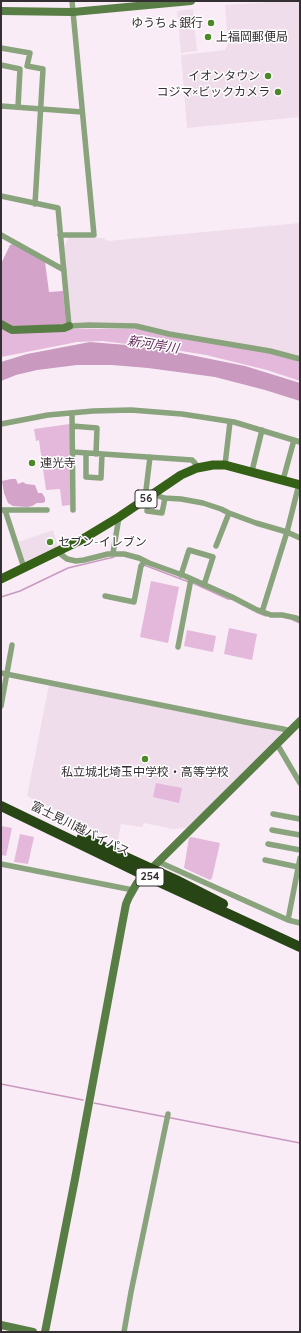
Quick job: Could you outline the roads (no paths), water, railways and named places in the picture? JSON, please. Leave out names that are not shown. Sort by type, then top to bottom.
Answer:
[{"type":"highway","name":"富士見川越バイパス","points":[[1,799],[300,940]]},
{"type":"highway","name":"富士見川越バイパス","points":[[1,806],[152,869],[300,947]]},
{"type":"main road","name":"56","points":[[1,579],[82,540],[181,475],[197,468],[213,465],[225,465],[299,484]]},
{"type":"street","points":[[60,236],[94,235],[72,1]]},
{"type":"street","points":[[1,11],[73,12],[119,4],[191,1]]},
{"type":"street","points":[[1,48],[30,53],[27,66],[43,70],[35,204]]},
{"type":"street","points":[[1,65],[20,68],[18,107]]},
{"type":"street","points":[[1,106],[82,112]]},
{"type":"street","points":[[1,196],[58,208],[69,326]]},
{"type":"street","points":[[1,235],[64,270]]},
{"type":"street","points":[[1,324],[12,330],[64,328],[69,326],[89,325],[136,326],[169,334],[270,351],[300,359]]},
{"type":"street","points":[[1,424],[48,415],[131,410],[182,414],[230,422],[297,441],[283,480]]},
{"type":"street","points":[[72,413],[73,510]]},
{"type":"street","points":[[225,465],[230,422]]},
{"type":"street","points":[[72,426],[97,428],[96,454]]},
{"type":"street","points":[[252,471],[262,430]]},
{"type":"street","points":[[73,452],[192,460],[197,468]]},
{"type":"street","points":[[86,453],[86,478],[101,478],[102,454]]},
{"type":"street","points":[[150,457],[146,490],[151,495],[181,499],[221,509],[229,514],[256,524],[288,532],[300,538]]},
{"type":"street","points":[[262,612],[288,532],[299,484]]},
{"type":"street","points":[[151,495],[147,510],[162,513],[165,498]]},
{"type":"street","points":[[24,568],[3,510],[48,510]]},
{"type":"street","points":[[216,546],[229,514]]},
{"type":"street","points":[[113,553],[119,517]]},
{"type":"street","points":[[181,575],[189,550],[213,557],[204,584]]},
{"type":"street","points":[[58,552],[68,559],[76,561],[113,553],[139,558],[204,584],[262,612],[300,620]]},
{"type":"street","points":[[104,596],[134,602],[142,566],[145,561]]},
{"type":"street","points":[[178,647],[191,579]]},
{"type":"street","points":[[1,706],[4,673],[12,645]]},
{"type":"street","points":[[4,673],[290,731]]},
{"type":"street","points":[[44,1332],[75,1179],[126,904],[133,890],[152,869],[300,721]]},
{"type":"street","points":[[277,744],[300,783]]},
{"type":"street","points":[[273,814],[300,819]]},
{"type":"street","points":[[272,830],[300,835]]},
{"type":"street","points":[[268,844],[300,850]]},
{"type":"street","points":[[288,920],[300,858]]},
{"type":"street","points":[[265,860],[298,867]]},
{"type":"street","points":[[1,864],[133,890]]},
{"type":"street","points":[[152,869],[288,920],[300,922]]},
{"type":"street","points":[[124,1332],[168,1114]]},
{"type":"street","points":[[4,1328],[33,1332]]},
{"type":"waterway","points":[[1,597],[20,591],[68,568],[114,557]]},
{"type":"waterway","points":[[144,565],[189,582]]},
{"type":"waterway","points":[[193,583],[231,599]]},
{"type":"waterway","points":[[256,612],[266,616]]},
{"type":"waterway","points":[[293,620],[300,623]]},
{"type":"waterway","points":[[1,1084],[83,1100]]},
{"type":"waterway","points":[[94,1103],[300,1143]]},
{"type":"place","name":"ゆうちょ銀行","points":[[211,23]]},
{"type":"place","name":"上福岡郵便局","points":[[208,37]]},
{"type":"place","name":"イオンタウン","points":[[268,76]]},
{"type":"place","name":"コジマ×ビックカメラ","points":[[278,92]]},
{"type":"place","name":"連光寺","points":[[32,463]]},
{"type":"place","name":"セブン-イレブン","points":[[50,542]]},
{"type":"place","name":"私立城北埼玉中学校・高等学校","points":[[145,759]]},
{"type":"water label","name":"新河岸川","points":[[153,345]]}]
